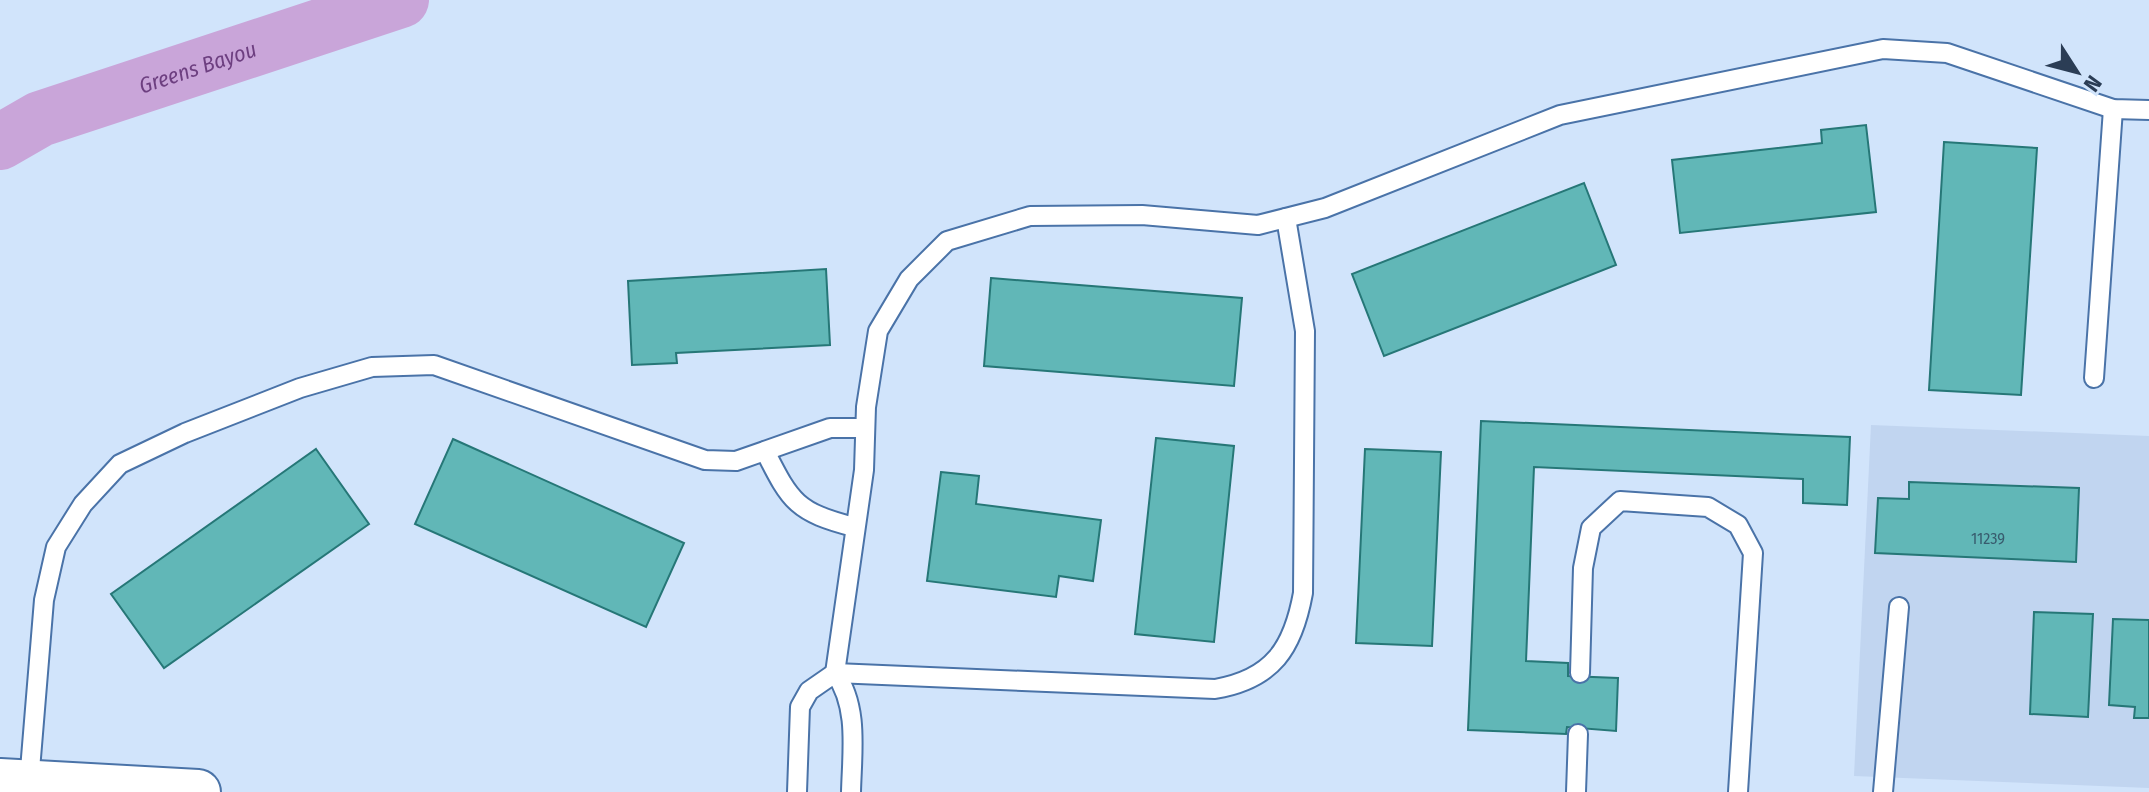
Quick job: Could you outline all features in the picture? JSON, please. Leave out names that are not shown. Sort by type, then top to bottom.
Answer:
[{"type":"main road","points":[[14,782],[198,792]]},
{"type":"lane","points":[[851,792],[851,712],[848,692],[835,673],[864,470],[865,428],[878,331],[909,279],[947,241],[1030,216],[1142,215],[1258,225],[1325,208],[1560,115],[1883,49],[1947,53],[2113,109],[2149,110]]},
{"type":"lane","points":[[2094,378],[2113,109]]},
{"type":"lane","points":[[797,792],[800,707],[809,691],[835,673],[1215,689],[1244,684],[1284,651],[1298,622],[1303,593],[1305,331],[1286,218]]},
{"type":"lane","points":[[14,782],[44,600],[56,547],[83,504],[120,464],[185,433],[300,388],[372,367],[434,365],[705,460],[736,461],[830,428],[865,428]]},
{"type":"lane","points":[[765,451],[798,505],[816,517],[854,527]]},
{"type":"lane","points":[[1580,673],[1583,568],[1591,528],[1620,501],[1708,507],[1738,525],[1753,553],[1738,792]]},
{"type":"lane","points":[[1883,792],[1899,607]]},
{"type":"lane","points":[[1576,792],[1578,734]]},
{"type":"shaded area","points":[[1871,425],[2149,436],[2149,788],[1854,776]]},
{"type":"building","points":[[1866,125],[1876,212],[1680,233],[1672,160],[1822,143],[1821,130]]},
{"type":"building","points":[[1944,142],[2037,148],[2021,395],[1929,390]]},
{"type":"building","points":[[1584,183],[1616,265],[1384,356],[1352,274]]},
{"type":"building","points":[[826,269],[830,345],[676,353],[677,363],[632,365],[628,281]]},
{"type":"building","points":[[991,278],[1242,298],[1234,386],[984,366]]},
{"type":"building","points":[[1481,421],[1850,437],[1847,505],[1803,503],[1803,479],[1534,467],[1526,661],[1568,663],[1568,676],[1618,678],[1616,731],[1567,727],[1566,734],[1468,730]]},
{"type":"building","points":[[1156,438],[1234,446],[1214,642],[1135,634]]},
{"type":"building","points":[[453,439],[684,543],[646,627],[415,524]]},
{"type":"building","points":[[316,449],[369,524],[164,668],[111,594]]},
{"type":"building","points":[[1365,449],[1441,452],[1432,646],[1356,643]]},
{"type":"building","points":[[941,472],[979,476],[976,504],[1101,520],[1093,581],[1059,576],[1056,597],[927,581]]},
{"type":"building","points":[[1909,482],[2079,488],[2076,562],[1875,553],[1878,498],[1909,499]]},
{"type":"building","points":[[2034,612],[2093,614],[2088,717],[2030,714]]},
{"type":"building","points":[[2113,619],[2149,620],[2149,718],[2134,718],[2135,707],[2109,705]]},
{"type":"waterway","name":"Greens Bayou","points":[[0,142],[40,119],[401,0]]}]
